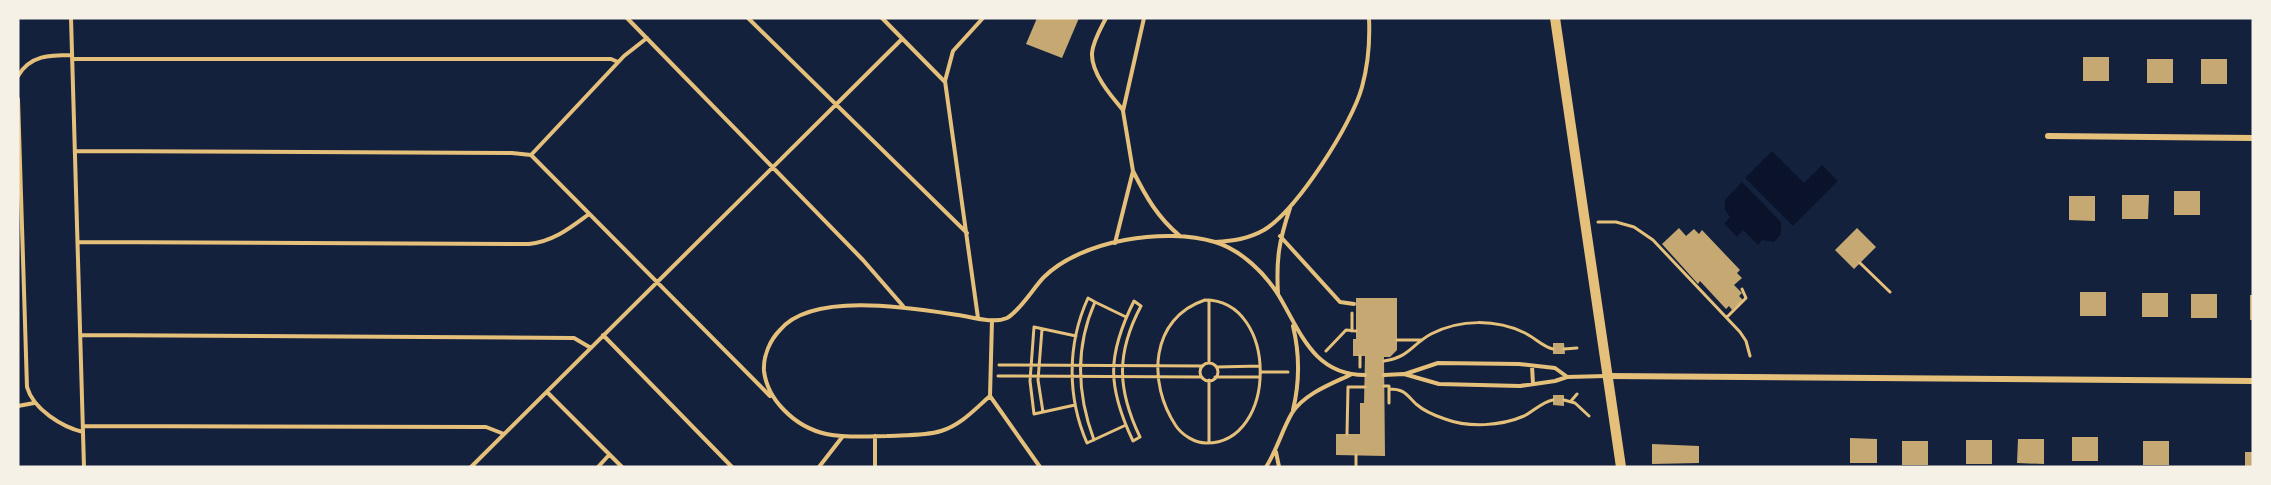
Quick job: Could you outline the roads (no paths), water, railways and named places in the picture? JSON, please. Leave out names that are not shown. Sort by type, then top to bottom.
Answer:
[{"type":"main road","points":[[1555,18],[1621,467]]},
{"type":"street","points":[[2048,136],[2253,138]]},
{"type":"street","points":[[1607,376],[2253,381]]},
{"type":"lane","points":[[71,18],[84,467]]},
{"type":"lane","points":[[627,18],[863,260],[904,306]]},
{"type":"lane","points":[[748,18],[967,234]]},
{"type":"lane","points":[[882,18],[945,81]]},
{"type":"lane","points":[[978,318],[945,81],[953,51],[983,18]]},
{"type":"lane","points":[[1106,18],[1092,54],[1102,85],[1123,111]]},
{"type":"lane","points":[[1144,18],[1123,111],[1133,171],[1150,204],[1164,223],[1181,237]]},
{"type":"lane","points":[[775,401],[768,388],[764,370],[766,355],[774,337],[787,321],[806,311],[821,308],[904,306],[992,320],[1008,317],[1045,275],[1069,258],[1093,249],[1154,236],[1215,242],[1244,240],[1266,229],[1290,207],[1316,173],[1353,111],[1362,86],[1367,58],[1369,18]]},
{"type":"lane","points":[[531,155],[618,62],[647,38]]},
{"type":"lane","points":[[471,467],[902,39]]},
{"type":"lane","points":[[18,76],[23,66],[33,59],[52,55],[72,57],[611,59],[618,62]]},
{"type":"lane","points":[[18,99],[27,387],[30,398],[59,422],[83,432]]},
{"type":"lane","points":[[75,151],[512,153],[531,155],[775,401],[805,428],[820,433],[875,436],[941,431],[962,421],[990,396]]},
{"type":"lane","points":[[1115,243],[1133,171]]},
{"type":"lane","points":[[1278,295],[1276,264],[1280,236],[1290,207]]},
{"type":"lane","points":[[78,242],[530,244],[546,242],[558,236],[589,214]]},
{"type":"lane","points":[[1280,236],[1340,302],[1354,304]]},
{"type":"lane","points":[[1215,242],[1240,255],[1262,273],[1278,295],[1305,343],[1319,359],[1350,375]]},
{"type":"lane","points":[[992,320],[990,396],[1040,467]]},
{"type":"lane","points":[[1266,467],[1276,451],[1293,411],[1299,386],[1297,342],[1293,323]]},
{"type":"lane","points":[[80,334],[574,338],[591,348]]},
{"type":"lane","points":[[603,335],[732,467]]},
{"type":"lane","points":[[1384,375],[1404,374],[1438,363],[1555,368],[1567,377]]},
{"type":"lane","points":[[1532,366],[1533,384]]},
{"type":"lane","points":[[1404,374],[1439,384],[1533,384],[1567,377],[1607,376]]},
{"type":"lane","points":[[1293,411],[1319,390],[1350,375],[1365,375]]},
{"type":"lane","points":[[547,392],[622,467]]},
{"type":"lane","points":[[18,406],[35,402]]},
{"type":"lane","points":[[83,426],[486,427],[504,434]]},
{"type":"lane","points":[[819,467],[843,435]]},
{"type":"lane","points":[[875,436],[875,467]]},
{"type":"lane","points":[[1276,451],[1279,467]]},
{"type":"lane","points":[[598,467],[609,455]]},
{"type":"water","points":[[1772,151],[1804,183],[1822,165],[1838,181],[1793,226],[1745,178]]},
{"type":"water","points":[[1742,182],[1781,222],[1781,234],[1774,242],[1762,240],[1758,245],[1743,230],[1737,237],[1724,223],[1730,217],[1725,210],[1725,200]]}]
